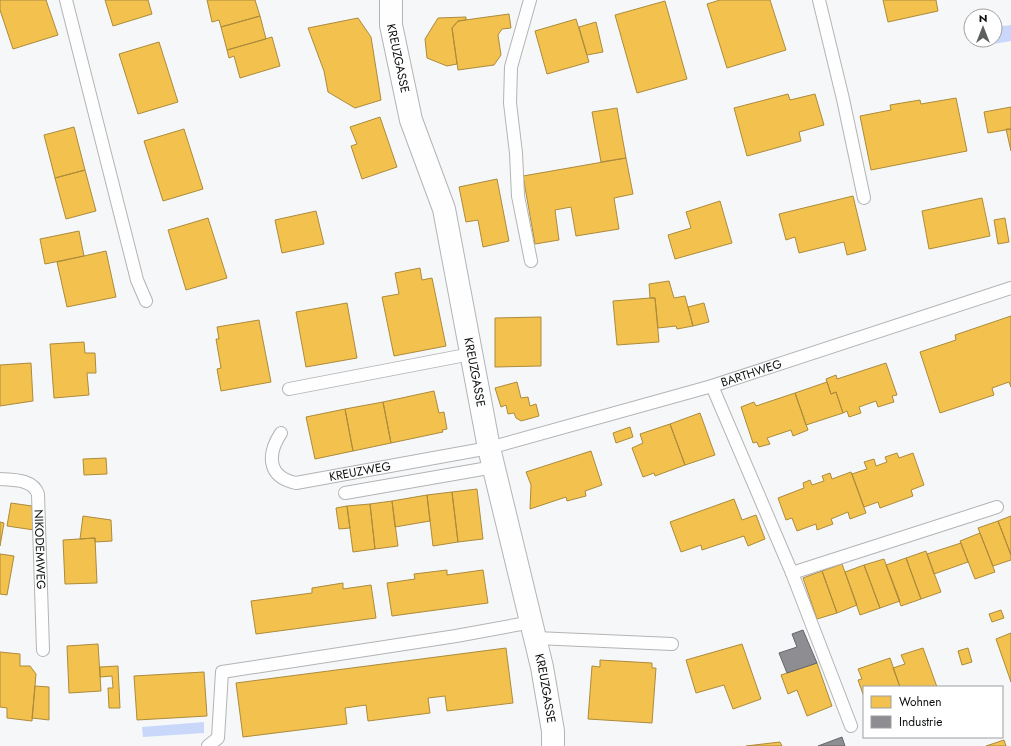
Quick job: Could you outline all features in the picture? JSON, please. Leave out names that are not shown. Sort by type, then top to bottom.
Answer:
[{"type":"street","name":"KREUZGASSE","points":[[391,0],[391,25],[412,120],[444,209],[492,457],[534,630],[553,731],[553,746]]},
{"type":"lane","points":[[66,0],[137,280],[146,301]]},
{"type":"lane","points":[[530,0],[511,67],[510,103],[516,154],[518,196],[532,261]]},
{"type":"lane","points":[[819,0],[843,99],[864,198]]},
{"type":"lane","name":"BARTHWEG","points":[[492,457],[1011,288]]},
{"type":"lane","points":[[289,389],[471,354]]},
{"type":"lane","points":[[712,386],[792,573],[851,726]]},
{"type":"lane","name":"KREUZWEG","points":[[281,433],[273,449],[271,457],[273,465],[281,478],[296,483],[492,457]]},
{"type":"lane","points":[[345,493],[492,457]]},
{"type":"lane","name":"NIKODEMWEG","points":[[0,479],[27,482],[35,488],[38,494],[43,650]]},
{"type":"lane","points":[[792,573],[997,507]]},
{"type":"lane","points":[[208,746],[218,738],[222,672],[448,637],[534,630],[672,644]]},
{"type":"water","points":[[1011,25],[1011,41],[1003,42],[1003,26]]},
{"type":"water","points":[[204,722],[204,733],[143,737],[142,727]]},
{"type":"building: Wohnen","points":[[0,0],[46,0],[58,35],[13,49],[0,10]]},
{"type":"building: Wohnen","points":[[105,0],[148,0],[152,14],[113,26]]},
{"type":"building: Wohnen","points":[[207,0],[255,0],[260,16],[221,27],[219,20],[212,22]]},
{"type":"building: Wohnen","points":[[720,0],[770,0],[786,50],[727,68],[707,4]]},
{"type":"building: Wohnen","points":[[883,0],[936,0],[938,11],[888,22]]},
{"type":"building: Wohnen","points":[[665,1],[687,79],[637,93],[615,15]]},
{"type":"building: Wohnen","points":[[509,14],[511,28],[502,29],[498,35],[501,55],[494,65],[458,70],[452,28],[458,21]]},
{"type":"building: Wohnen","points":[[260,16],[266,39],[227,50],[221,27]]},
{"type":"building: Wohnen","points":[[466,17],[466,20],[458,21],[452,28],[457,64],[447,66],[427,58],[425,39],[438,18]]},
{"type":"building: Wohnen","points":[[358,18],[371,37],[381,100],[355,108],[328,92],[324,71],[308,28]]},
{"type":"building: Wohnen","points":[[576,19],[589,62],[547,74],[535,31]]},
{"type":"building: Wohnen","points":[[596,22],[603,52],[587,55],[579,27]]},
{"type":"building: Wohnen","points":[[272,37],[280,66],[240,78],[234,56],[229,58],[227,50]]},
{"type":"building: Wohnen","points":[[159,42],[178,102],[138,114],[119,54]]},
{"type":"building: Wohnen","points":[[788,94],[790,100],[815,94],[824,125],[799,132],[801,141],[747,156],[734,108]]},
{"type":"building: Wohnen","points":[[956,98],[967,151],[871,170],[860,116],[891,110],[890,105],[920,100],[921,104]]},
{"type":"building: Wohnen","points":[[1011,107],[1011,129],[988,133],[984,112]]},
{"type":"building: Wohnen","points":[[617,108],[626,158],[601,162],[592,112]]},
{"type":"building: Wohnen","points":[[380,117],[397,167],[362,179],[351,146],[357,144],[350,127]]},
{"type":"building: Wohnen","points":[[74,127],[85,170],[55,178],[44,135]]},
{"type":"building: Wohnen","points":[[184,129],[203,189],[163,201],[144,141]]},
{"type":"building: Wohnen","points":[[1006,129],[1011,129],[1011,151]]},
{"type":"building: Wohnen","points":[[626,158],[633,194],[614,198],[619,229],[576,236],[571,207],[555,210],[559,240],[535,244],[523,176]]},
{"type":"building: Wohnen","points":[[85,170],[96,211],[66,219],[55,178]]},
{"type":"building: Wohnen","points":[[497,179],[509,241],[483,247],[478,220],[466,222],[459,187]]},
{"type":"building: Wohnen","points":[[853,196],[866,250],[847,255],[844,242],[799,253],[795,237],[786,240],[779,214]]},
{"type":"building: Wohnen","points":[[982,198],[990,236],[929,249],[922,211]]},
{"type":"building: Wohnen","points":[[720,201],[732,243],[675,259],[668,235],[691,228],[686,212]]},
{"type":"building: Wohnen","points":[[316,211],[324,244],[282,253],[275,220]]},
{"type":"building: Wohnen","points":[[208,218],[227,278],[186,290],[168,230]]},
{"type":"building: Wohnen","points":[[1005,218],[1009,242],[998,244],[994,220]]},
{"type":"building: Wohnen","points":[[79,231],[84,256],[45,264],[40,239]]},
{"type":"building: Wohnen","points":[[106,251],[116,297],[67,307],[57,262]]},
{"type":"building: Wohnen","points":[[420,268],[422,280],[432,278],[446,346],[394,356],[382,297],[399,294],[395,273]]},
{"type":"building: Wohnen","points":[[669,281],[674,298],[685,296],[693,326],[677,329],[676,326],[658,328],[655,298],[650,298],[649,284]]},
{"type":"building: Wohnen","points":[[655,298],[659,342],[617,345],[613,301]]},
{"type":"building: Wohnen","points":[[347,303],[357,358],[306,367],[296,312]]},
{"type":"building: Wohnen","points":[[704,303],[709,322],[693,326],[688,307]]},
{"type":"building: Wohnen","points":[[1011,316],[1011,387],[1009,382],[992,388],[994,395],[940,413],[920,352],[956,340],[955,335]]},
{"type":"building: Wohnen","points":[[541,317],[541,366],[495,367],[495,318]]},
{"type":"building: Wohnen","points":[[259,320],[271,382],[221,391],[217,369],[221,368],[216,339],[219,339],[217,327]]},
{"type":"building: Wohnen","points":[[84,342],[85,353],[95,353],[96,373],[87,373],[89,395],[54,398],[50,344]]},
{"type":"building: Wohnen","points":[[31,363],[33,401],[0,406],[0,365]]},
{"type":"building: Wohnen","points":[[886,363],[897,395],[892,396],[894,402],[878,407],[876,401],[859,407],[861,413],[849,417],[847,411],[843,413],[836,392],[831,394],[826,379],[836,375],[837,379]]},
{"type":"building: Wohnen","points":[[517,382],[521,398],[528,397],[530,406],[536,404],[539,416],[521,421],[516,418],[514,413],[508,414],[506,405],[501,407],[495,388]]},
{"type":"building: Wohnen","points":[[827,382],[831,394],[836,392],[843,413],[806,425],[795,393]]},
{"type":"building: Wohnen","points":[[434,391],[439,413],[444,412],[447,429],[442,430],[443,432],[391,443],[383,402]]},
{"type":"building: Wohnen","points":[[795,393],[808,430],[793,436],[791,430],[767,438],[770,444],[759,447],[757,442],[753,443],[741,407],[754,402],[756,406]]},
{"type":"building: Wohnen","points":[[383,402],[391,443],[353,451],[345,409]]},
{"type":"building: Wohnen","points":[[345,409],[353,451],[315,459],[306,417]]},
{"type":"building: Wohnen","points":[[700,413],[715,455],[685,465],[670,424]]},
{"type":"building: Wohnen","points":[[670,424],[685,465],[655,476],[654,473],[643,477],[632,448],[643,443],[640,434]]},
{"type":"building: Wohnen","points":[[630,427],[633,437],[616,443],[613,433]]},
{"type":"building: Wohnen","points":[[591,451],[602,485],[585,491],[586,496],[567,501],[566,497],[530,509],[531,485],[526,472]]},
{"type":"building: Wohnen","points":[[897,453],[899,458],[913,453],[924,485],[911,490],[913,496],[880,508],[878,502],[864,507],[852,474],[867,469],[864,462],[874,459],[876,466],[887,462],[885,457]]},
{"type":"building: Wohnen","points":[[106,458],[107,474],[84,475],[83,459]]},
{"type":"building: Wohnen","points":[[851,472],[866,513],[850,519],[848,512],[831,519],[833,524],[817,530],[816,524],[797,531],[792,518],[786,520],[778,498],[804,488],[803,483],[810,480],[812,485],[824,481],[822,476],[830,473],[832,479]]},
{"type":"building: Wohnen","points":[[477,489],[483,539],[458,542],[452,492]]},
{"type":"building: Wohnen","points":[[452,492],[458,542],[433,546],[427,495]]},
{"type":"building: Wohnen","points":[[427,495],[430,521],[395,527],[392,501]]},
{"type":"building: Wohnen","points":[[734,499],[742,520],[756,515],[765,539],[748,546],[744,536],[702,550],[701,545],[681,552],[670,522]]},
{"type":"building: Wohnen","points":[[392,501],[398,546],[375,549],[370,504]]},
{"type":"building: Wohnen","points":[[11,503],[32,506],[34,530],[7,526]]},
{"type":"building: Wohnen","points":[[370,504],[375,549],[353,552],[347,506]]},
{"type":"building: Wohnen","points":[[347,506],[350,528],[339,529],[336,508]]},
{"type":"building: Wohnen","points":[[83,516],[111,520],[112,541],[95,542],[95,538],[80,539]]},
{"type":"building: Wohnen","points":[[1011,516],[1011,555],[998,521]]},
{"type":"building: Wohnen","points":[[998,521],[1011,555],[1011,560],[993,566],[978,528]]},
{"type":"building: Wohnen","points":[[0,522],[4,523],[0,546]]},
{"type":"building: Wohnen","points":[[980,533],[995,572],[975,579],[960,541]]},
{"type":"building: Wohnen","points":[[95,538],[97,583],[65,584],[63,540]]},
{"type":"building: Wohnen","points":[[961,543],[968,562],[934,574],[927,554]]},
{"type":"building: Wohnen","points":[[926,551],[941,592],[921,599],[906,558]]},
{"type":"building: Wohnen","points":[[0,554],[14,556],[7,595],[0,594]]},
{"type":"building: Wohnen","points":[[906,558],[921,599],[901,606],[886,565]]},
{"type":"building: Wohnen","points":[[884,559],[900,601],[880,608],[864,565]]},
{"type":"building: Wohnen","points":[[842,564],[857,605],[837,613],[822,571]]},
{"type":"building: Wohnen","points":[[864,565],[880,608],[860,615],[845,572]]},
{"type":"building: Wohnen","points":[[447,570],[447,575],[483,570],[488,603],[392,616],[387,583],[415,579],[414,574]]},
{"type":"building: Wohnen","points":[[822,571],[837,613],[817,619],[803,578]]},
{"type":"building: Wohnen","points":[[343,583],[343,589],[371,585],[376,618],[256,634],[251,601],[312,593],[312,588]]},
{"type":"building: Wohnen","points":[[1001,610],[1004,618],[992,622],[989,614]]},
{"type":"building: Wohnen","points":[[1011,633],[1011,682],[996,639]]},
{"type":"building: Wohnen","points":[[98,644],[101,691],[69,693],[67,646]]},
{"type":"building: Wohnen","points":[[742,644],[761,699],[733,709],[724,685],[696,693],[686,660]]},
{"type":"building: Wohnen","points":[[506,648],[513,703],[447,711],[445,696],[428,698],[430,713],[368,721],[366,705],[345,708],[347,724],[243,737],[236,683]]},
{"type":"building: Wohnen","points":[[923,648],[937,686],[900,686],[893,668],[905,664],[901,655]]},
{"type":"building: Wohnen","points":[[968,648],[972,662],[962,665],[958,651]]},
{"type":"building: Wohnen","points":[[0,652],[20,654],[20,666],[30,666],[36,674],[32,721],[7,718],[7,708],[0,707]]},
{"type":"building: Wohnen","points":[[890,658],[900,686],[863,686],[863,694],[858,680],[862,679],[858,669]]},
{"type":"building: Wohnen","points":[[600,660],[652,663],[652,668],[656,668],[652,723],[588,719],[592,666],[600,667]]},
{"type":"building: Wohnen","points":[[817,663],[832,706],[807,716],[797,690],[788,694],[781,675]]},
{"type":"building: Wohnen","points":[[118,666],[120,708],[109,708],[108,688],[113,688],[112,676],[100,677],[100,667]]},
{"type":"building: Wohnen","points":[[204,672],[207,716],[137,720],[134,676]]},
{"type":"building: Wohnen","points":[[35,686],[49,687],[49,720],[32,718]]},
{"type":"building: Wohnen","points":[[1004,740],[1006,746],[986,746]]},
{"type":"building: Wohnen","points":[[780,742],[782,746],[746,746]]},
{"type":"building: Industrie","points":[[803,630],[817,663],[787,673],[779,653],[797,647],[792,634]]},
{"type":"building: Industrie","points":[[842,737],[845,746],[818,746]]}]
